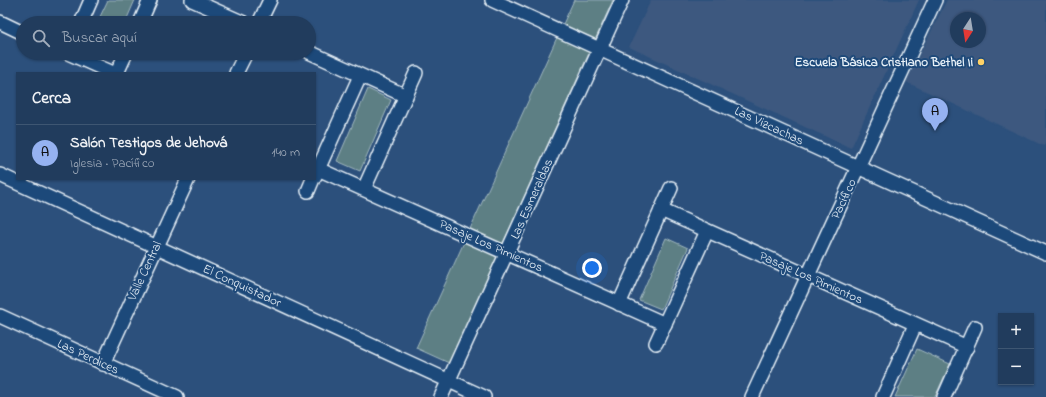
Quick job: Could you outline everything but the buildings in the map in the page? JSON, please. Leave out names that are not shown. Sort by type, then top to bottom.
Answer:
[{"type":"street","points":[[84,16],[91,0]]},
{"type":"street","points":[[143,16],[150,0]]},
{"type":"street","points":[[192,0],[228,16]]},
{"type":"street","points":[[262,16],[270,0]]},
{"type":"street","name":"Las Vizcachas","points":[[492,0],[1046,253]]},
{"type":"street","name":"Las Esmeraldas","points":[[441,397],[622,0]]},
{"type":"street","name":"Pacífico","points":[[752,397],[935,0]]},
{"type":"street","points":[[0,22],[16,30]]},
{"type":"street","points":[[316,55],[406,96]]},
{"type":"street","points":[[84,60],[111,72]]},
{"type":"street","points":[[117,72],[123,60]]},
{"type":"street","points":[[236,72],[242,60]]},
{"type":"street","points":[[364,189],[416,73]]},
{"type":"street","points":[[316,174],[360,76]]},
{"type":"street","name":"Pasaje Los Pimientos","points":[[316,174],[364,189],[665,324]]},
{"type":"street","name":"El Conquistador","points":[[0,175],[484,397]]},
{"type":"street","name":"Valle Central","points":[[103,364],[188,180]]},
{"type":"street","points":[[308,191],[313,180]]},
{"type":"street","points":[[619,304],[671,188]]},
{"type":"street","name":"Pasaje Los Pimientos","points":[[661,210],[967,347]]},
{"type":"street","points":[[656,343],[707,231]]},
{"type":"street","name":"Las Perdices","points":[[0,316],[176,397]]},
{"type":"street","points":[[883,397],[915,324]]},
{"type":"street","points":[[944,397],[975,328]]},
{"type":"shaded area","points":[[651,0],[919,0],[851,148],[629,47]]},
{"type":"shaded area","name":"Escuela Básica Cristiano Bethel Ii","points":[[947,0],[1046,0],[1046,142],[1044,146],[906,82]]},
{"type":"green space","points":[[108,0],[135,0],[128,16],[100,16]]},
{"type":"green space","points":[[574,0],[613,0],[449,363],[416,348]]},
{"type":"green space","points":[[368,89],[391,100],[360,171],[337,161]]},
{"type":"green space","points":[[666,238],[688,248],[661,309],[639,300]]},
{"type":"green space","points":[[917,349],[950,364],[935,397],[895,397]]},
{"type":"place","name":"Escuela Básica Cristiano Bethel Ii","points":[[981,62]]},
{"type":"place","name":"Salón Testigos de Jehová","points":[[935,131]]}]
